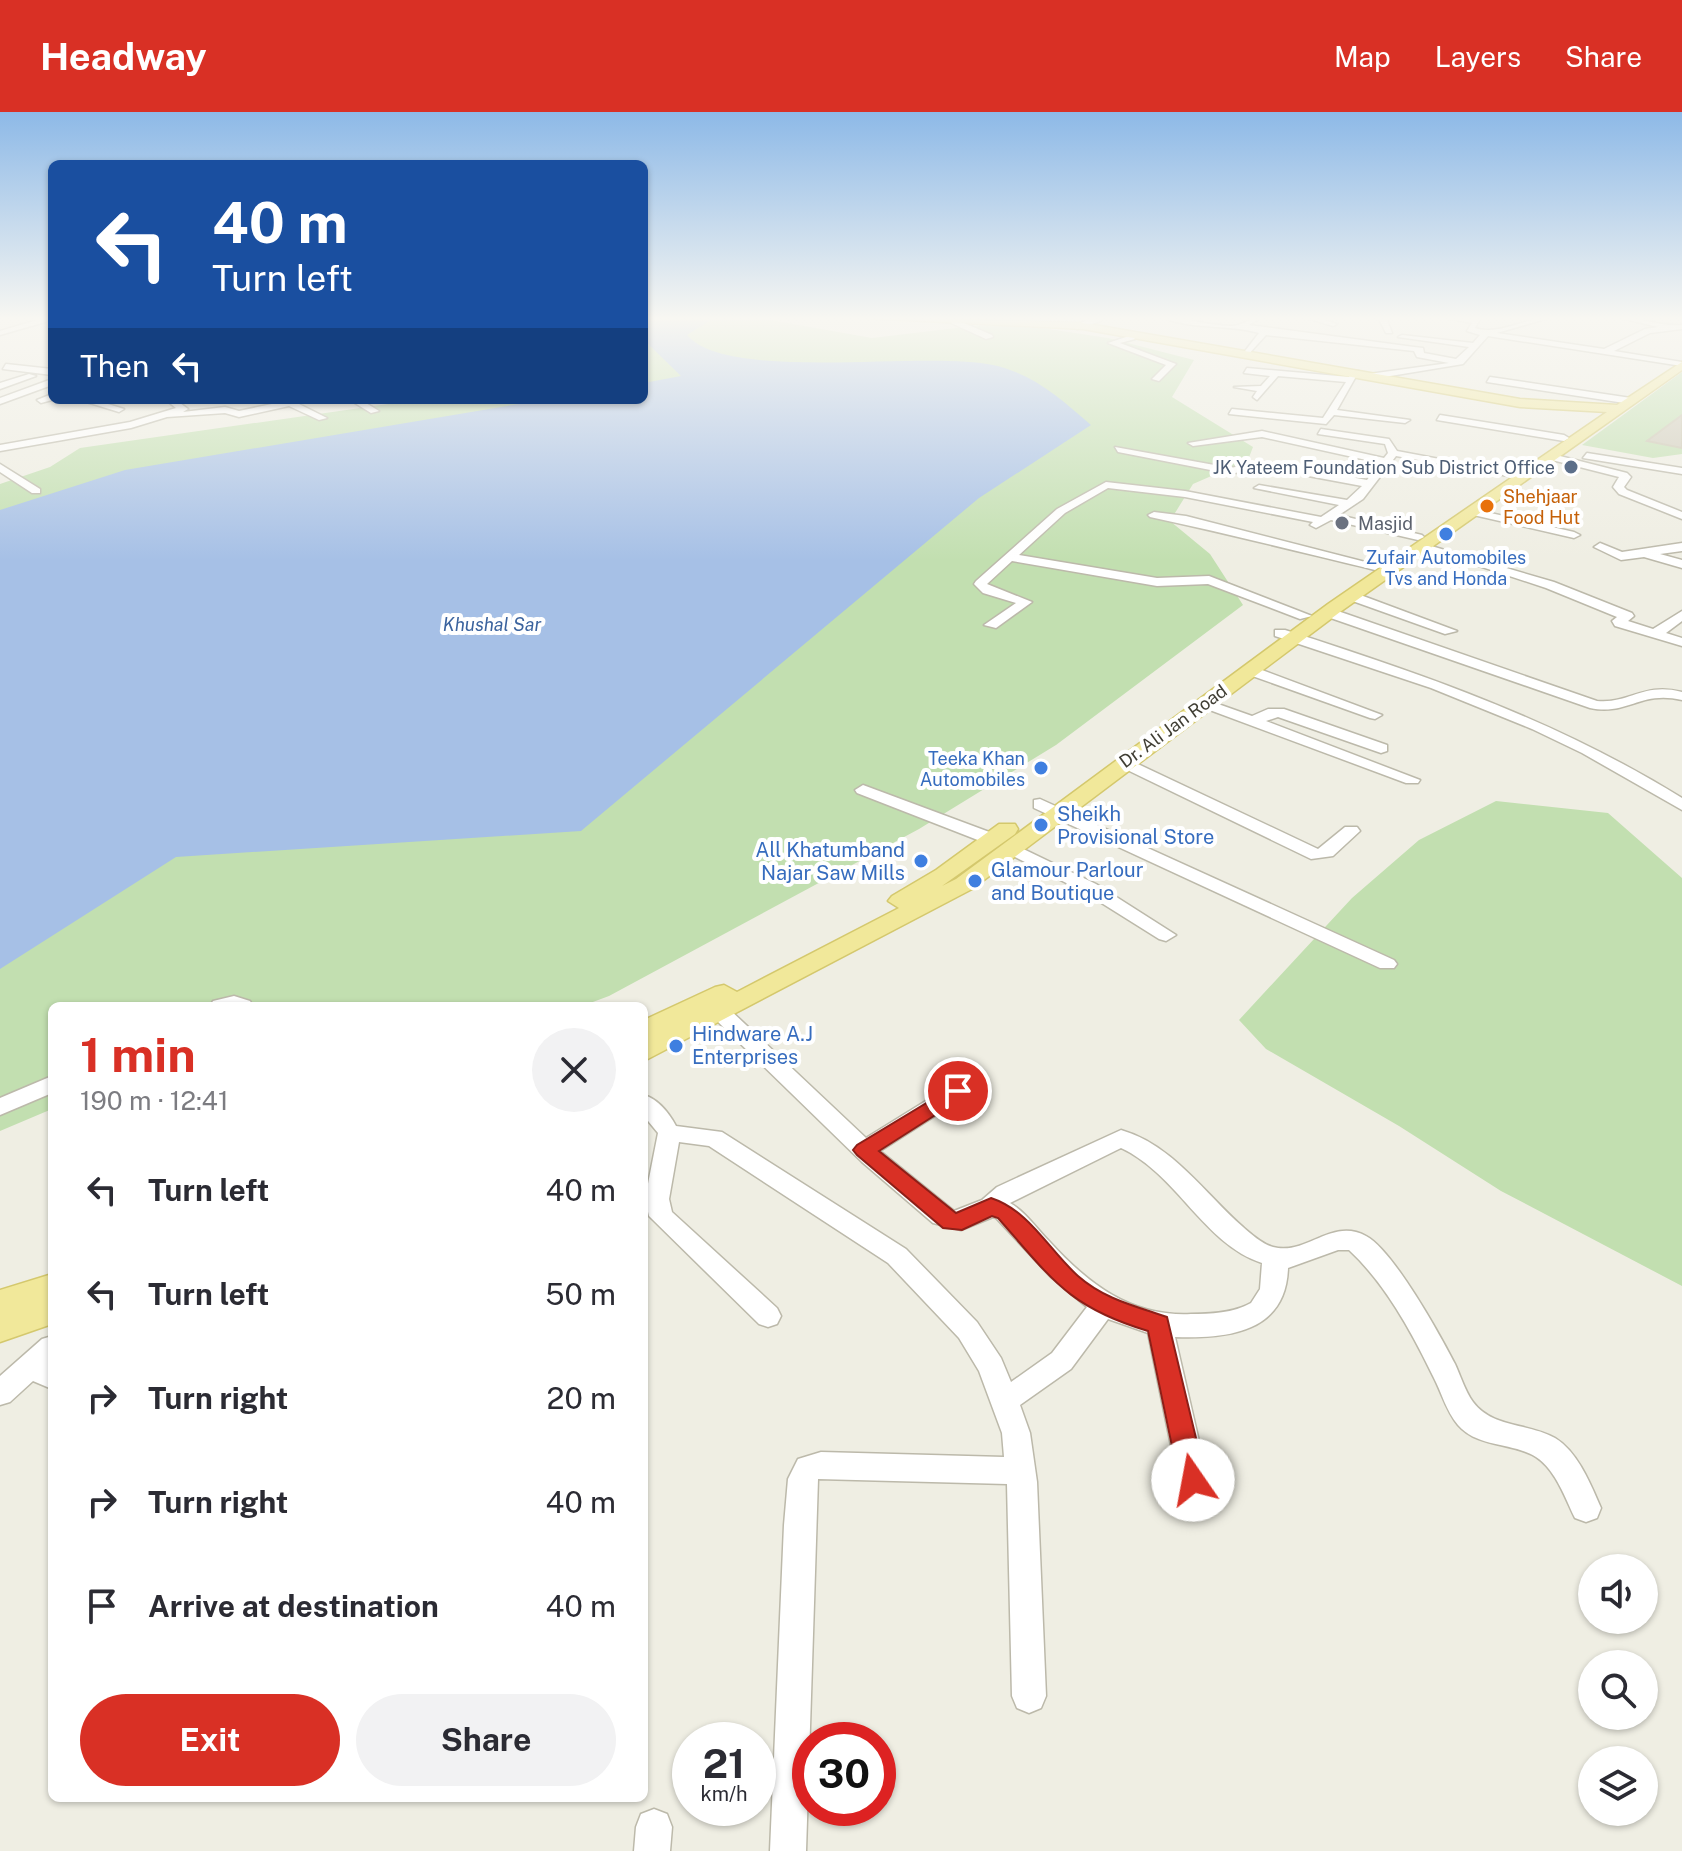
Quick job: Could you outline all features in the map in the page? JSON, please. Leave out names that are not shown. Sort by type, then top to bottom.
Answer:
[{"type":"main road","points":[[1481,398],[1515,404],[1619,405]]},
{"type":"main road","points":[[1503,398],[1543,405]]},
{"type":"main road","name":"Dr. Ali Jan Road","points":[[648,1029],[749,989],[954,879],[1287,636],[1351,596],[1421,541],[1629,398]]},
{"type":"main road","name":"Dr. Ali Jan Road","points":[[1129,751],[1249,670],[1305,616],[1328,608],[1375,566],[1473,512],[1519,475]]},
{"type":"main road","name":"Dr. Ali Jan Road","points":[[648,1050],[721,1013],[749,989]]},
{"type":"main road","points":[[0,1304],[48,1289]]},
{"type":"main road","points":[[0,1328],[48,1311]]},
{"type":"street","points":[[41,400],[48,398]]},
{"type":"street","points":[[1232,412],[1329,420],[1342,398]]},
{"type":"street","points":[[1584,398],[1619,405]]},
{"type":"street","points":[[100,404],[119,409]]},
{"type":"street","points":[[171,416],[183,409],[176,404]]},
{"type":"street","points":[[0,448],[171,416],[225,410],[239,414],[285,404]]},
{"type":"street","points":[[292,404],[322,418]]},
{"type":"street","points":[[361,404],[374,411]]},
{"type":"street","points":[[1331,412],[1405,420]]},
{"type":"street","points":[[1440,418],[1558,449],[1682,471]]},
{"type":"street","points":[[1199,508],[1303,529],[1329,519],[1352,504],[1391,457],[1389,442],[1321,432]]},
{"type":"street","points":[[1193,443],[1262,434],[1519,475]]},
{"type":"street","points":[[1118,449],[1223,470],[1238,472],[1260,464],[1371,484]]},
{"type":"street","points":[[1558,449],[1623,475],[1626,477],[1618,487],[1623,492],[1682,516]]},
{"type":"street","points":[[0,467],[36,491]]},
{"type":"street","points":[[1098,473],[1207,483],[1223,470]]},
{"type":"street","points":[[991,625],[1026,602],[981,588],[980,584],[1061,511],[1106,485],[1185,494],[1329,519],[1421,541],[1594,601],[1627,616],[1620,623],[1682,642]]},
{"type":"street","points":[[1259,488],[1352,504]]},
{"type":"street","points":[[1473,512],[1574,535]]},
{"type":"street","points":[[1154,515],[1186,519],[1226,532],[1375,566]]},
{"type":"street","points":[[1600,547],[1621,556],[1682,547]]},
{"type":"street","points":[[1644,553],[1682,564]]},
{"type":"street","points":[[1007,557],[1157,582],[1199,578],[1305,616]]},
{"type":"street","points":[[1351,596],[1450,631]]},
{"type":"street","points":[[1328,608],[1595,705],[1614,707],[1654,689],[1682,696]]},
{"type":"street","points":[[1655,634],[1682,615]]},
{"type":"street","points":[[1287,636],[1522,718],[1614,763],[1682,805]]},
{"type":"street","points":[[1249,670],[1375,715]]},
{"type":"street","points":[[1204,703],[1412,780]]},
{"type":"street","points":[[1254,721],[1279,712],[1381,748]]},
{"type":"street","points":[[1129,751],[1309,853],[1327,852],[1351,831]]},
{"type":"street","points":[[863,790],[901,808],[946,820],[1002,844],[1090,888],[1166,935]]},
{"type":"street","points":[[1049,808],[1387,964]]},
{"type":"street","points":[[721,1013],[864,1150],[951,1221],[962,1222],[991,1207],[1005,1193],[1121,1138],[1146,1152],[1260,1253],[1292,1259],[1342,1238],[1361,1245],[1444,1369],[1464,1413],[1486,1430],[1545,1448],[1557,1457],[1586,1508]]},
{"type":"street","points":[[0,1107],[48,1086]]},
{"type":"street","points":[[864,1150],[958,1091]]},
{"type":"street","points":[[648,1107],[662,1120],[669,1133],[657,1199],[661,1216],[768,1316]]},
{"type":"street","points":[[669,1133],[728,1143],[897,1256],[968,1330],[991,1366],[1016,1433],[1021,1471],[1029,1696]]},
{"type":"street","points":[[991,1207],[1006,1212],[1069,1282],[1103,1305],[1159,1324],[1202,1326],[1256,1316],[1273,1295],[1275,1258]]},
{"type":"street","points":[[1003,1400],[1039,1382],[1072,1354],[1103,1305]]},
{"type":"street","points":[[1159,1324],[1193,1480]]},
{"type":"street","points":[[1,1390],[41,1371]]},
{"type":"street","points":[[788,1851],[799,1525],[803,1479],[808,1469],[821,1465],[1021,1471]]},
{"type":"green space","points":[[648,398],[1174,398],[1253,447],[1248,460],[1193,484],[1170,521],[1210,554],[1243,605],[1056,745],[919,829],[609,996],[593,1002],[48,1002],[48,1111],[0,1131],[0,484],[50,467],[80,448],[388,404],[648,404]]},
{"type":"green space","points":[[1646,398],[1682,398],[1682,454],[1653,458],[1582,445]]},
{"type":"green space","points":[[1496,801],[1608,813],[1682,878],[1682,1286],[1501,1191],[1399,1126],[1266,1049],[1239,1020],[1352,898],[1419,840]]},
{"type":"water","name":"Khushal Sar","points":[[648,398],[1059,398],[1091,425],[979,498],[581,831],[176,857],[0,969],[0,510],[125,470],[519,404],[648,404]]},
{"type":"building","points":[[1682,415],[1682,448],[1647,441]]},
{"type":"place","name":"JK Yateem Foundation Sub District Office","points":[[1571,467]]},
{"type":"place","name":"Shehjaar Food Hut","points":[[1487,506]]},
{"type":"place","name":"Masjid","points":[[1342,523]]},
{"type":"place","name":"Zufair Automobiles Tvs and Honda","points":[[1446,534]]},
{"type":"place","name":"Teeka Khan Automobiles","points":[[1041,768]]},
{"type":"place","name":"Sheikh Provisional Store","points":[[1041,825]]},
{"type":"place","name":"All Khatumband Najar Saw Mills","points":[[921,861]]},
{"type":"place","name":"Glamour Parlour and Boutique","points":[[975,881]]},
{"type":"place","name":"Hindware A.J Enterprises","points":[[676,1046]]},
{"type":"route","points":[[958,1091],[864,1150],[951,1221],[962,1222],[991,1207],[1006,1212],[1069,1282],[1089,1297],[1112,1310],[1159,1324],[1193,1480]]}]
